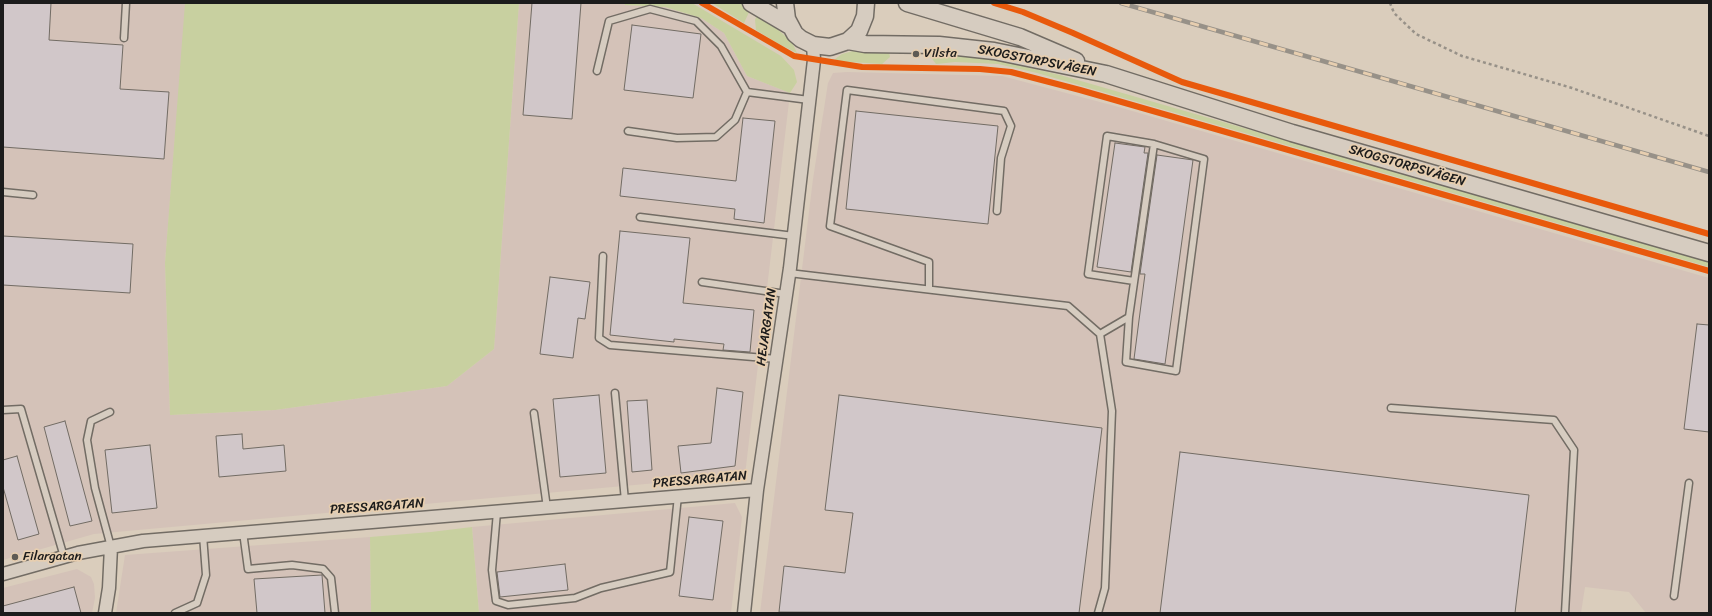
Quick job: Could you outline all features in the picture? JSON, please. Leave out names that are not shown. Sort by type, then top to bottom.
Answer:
[{"type":"main road","points":[[751,3],[790,26]]},
{"type":"main road","points":[[785,3],[785,13],[790,26],[801,39],[813,45]]},
{"type":"main road","points":[[848,42],[854,37],[863,23],[866,3]]},
{"type":"main road","name":"SKOGSTORPSVÄGEN","points":[[908,3],[1020,37],[1106,74],[1292,133],[1709,253]]},
{"type":"main road","name":"SKOGSTORPSVÄGEN","points":[[813,45],[830,47],[848,42],[865,44],[939,45],[994,51],[1106,74]]},
{"type":"street","name":"HEJARGATAN","points":[[744,613],[757,490],[790,273],[814,60],[813,45]]},
{"type":"street","name":"PRESSARGATAN","points":[[3,574],[64,558],[143,541],[757,490]]},
{"type":"street","points":[[105,613],[109,588],[111,547]]},
{"type":"lane","points":[[124,38],[126,3]]},
{"type":"lane","points":[[597,71],[609,21],[650,9],[696,21],[721,46],[747,92]]},
{"type":"lane","points":[[929,289],[929,262],[830,226],[847,90],[1004,111],[1011,126],[1001,158],[997,211]]},
{"type":"lane","points":[[747,92],[809,100]]},
{"type":"lane","points":[[628,131],[677,138],[716,137],[735,120],[747,92]]},
{"type":"lane","points":[[1134,281],[1088,274],[1107,136],[1154,144],[1204,159],[1176,371],[1126,362],[1134,281],[1154,144]]},
{"type":"lane","points":[[3,192],[33,195]]},
{"type":"lane","points":[[640,217],[794,236]]},
{"type":"lane","points":[[603,256],[599,338],[610,345],[777,359]]},
{"type":"lane","points":[[790,273],[1068,306],[1100,334],[1112,411],[1105,588],[1098,613]]},
{"type":"lane","points":[[702,282],[786,294]]},
{"type":"lane","points":[[1100,334],[1130,317]]},
{"type":"lane","points":[[615,392],[625,501]]},
{"type":"lane","points":[[1391,408],[1554,420],[1574,450],[1565,613]]},
{"type":"lane","points":[[3,410],[21,409],[64,558]]},
{"type":"lane","points":[[110,412],[91,422],[87,440],[95,488],[111,547]]},
{"type":"lane","points":[[534,413],[547,508]]},
{"type":"lane","points":[[1674,596],[1689,483]]},
{"type":"lane","points":[[497,512],[492,570],[496,601],[508,605],[575,598],[601,588],[670,572],[678,496]]},
{"type":"lane","points":[[243,532],[248,569],[292,565],[323,569],[331,578],[335,613]]},
{"type":"lane","points":[[175,613],[197,603],[206,575],[203,535]]},
{"type":"path","points":[[1390,3],[1394,13],[1416,34],[1462,56],[1572,88],[1709,136]]},
{"type":"shaded area","points":[[3,3],[186,3],[165,263],[170,415],[275,410],[447,386],[494,349],[519,3],[624,3],[625,5],[665,7],[701,18],[724,33],[747,76],[790,93],[745,475],[94,534],[3,560]]},
{"type":"shaded area","points":[[847,72],[1002,76],[1115,106],[1709,278],[1709,613],[1646,613],[1629,592],[1585,587],[1581,613],[760,613],[813,179],[828,83],[833,73]]},
{"type":"shaded area","points":[[735,503],[742,517],[731,613],[479,613],[472,527]]},
{"type":"shaded area","points":[[370,537],[371,613],[116,613],[125,555]]},
{"type":"shaded area","points":[[77,569],[91,577],[94,584],[95,598],[92,613],[3,613],[3,588]]},
{"type":"green space","points":[[185,3],[519,3],[494,349],[447,386],[275,410],[170,415],[165,263]]},
{"type":"green space","points":[[624,3],[692,3],[781,56],[794,70],[797,82],[790,93],[747,76],[724,33],[701,18],[665,7],[625,5]]},
{"type":"green space","points":[[712,3],[741,3],[751,8],[744,23]]},
{"type":"green space","points":[[758,12],[792,42],[797,53],[756,30],[755,20]]},
{"type":"green space","points":[[853,51],[889,52],[890,57],[882,64],[836,61],[835,59],[842,54]]},
{"type":"green space","points":[[930,52],[1001,61],[1060,75],[1709,262],[1709,267],[1037,73],[998,64],[955,62],[936,64],[930,56]]},
{"type":"green space","points":[[472,527],[479,613],[371,613],[370,537]]},
{"type":"building","points":[[3,3],[51,3],[49,40],[123,45],[120,89],[169,92],[164,159],[3,147]]},
{"type":"building","points":[[532,3],[581,3],[572,119],[523,115]]},
{"type":"building","points":[[632,25],[701,34],[693,98],[624,90]]},
{"type":"building","points":[[856,111],[998,126],[988,224],[846,209]]},
{"type":"building","points":[[743,118],[775,121],[764,223],[734,219],[735,209],[620,196],[623,168],[736,181]]},
{"type":"building","points":[[1115,143],[1145,147],[1144,153],[1148,153],[1131,272],[1097,267]]},
{"type":"building","points":[[1157,155],[1193,160],[1165,364],[1134,359],[1145,274],[1140,274]]},
{"type":"building","points":[[620,231],[690,238],[683,303],[754,310],[750,352],[723,350],[724,344],[674,339],[674,342],[610,335]]},
{"type":"building","points":[[3,236],[133,244],[130,293],[3,285]]},
{"type":"building","points":[[550,277],[590,282],[585,319],[578,318],[573,358],[540,354]]},
{"type":"building","points":[[1697,324],[1709,325],[1709,432],[1684,429]]},
{"type":"building","points":[[717,388],[743,392],[735,466],[681,473],[678,446],[711,443]]},
{"type":"building","points":[[599,395],[606,473],[560,477],[553,399]]},
{"type":"building","points":[[839,395],[1102,428],[1079,613],[779,612],[784,566],[845,573],[853,513],[825,510]]},
{"type":"building","points":[[647,400],[652,470],[632,472],[627,401]]},
{"type":"building","points":[[65,421],[92,521],[70,526],[44,427]]},
{"type":"building","points":[[242,434],[243,449],[284,445],[286,471],[219,477],[216,436]]},
{"type":"building","points":[[150,445],[157,508],[112,513],[105,450]]},
{"type":"building","points":[[1180,452],[1529,495],[1515,613],[1160,613]]},
{"type":"building","points":[[17,456],[39,534],[18,540],[3,487],[3,460]]},
{"type":"building","points":[[689,517],[723,521],[713,600],[679,596]]},
{"type":"building","points":[[565,564],[568,590],[500,597],[497,572]]},
{"type":"building","points":[[322,575],[325,613],[257,613],[254,579]]},
{"type":"building","points":[[74,587],[81,613],[3,613],[3,606]]},
{"type":"railway","points":[[1121,3],[1709,172]]},
{"type":"cycle path","points":[[702,3],[794,56],[862,67],[980,69],[1011,72],[1080,90],[1709,271]]},
{"type":"cycle path","points":[[994,3],[1023,12],[1073,33],[1182,82],[1709,234]]},
{"type":"place","name":"Vilsta","points":[[916,54]]},
{"type":"place","name":"Filargatan","points":[[15,557]]}]
